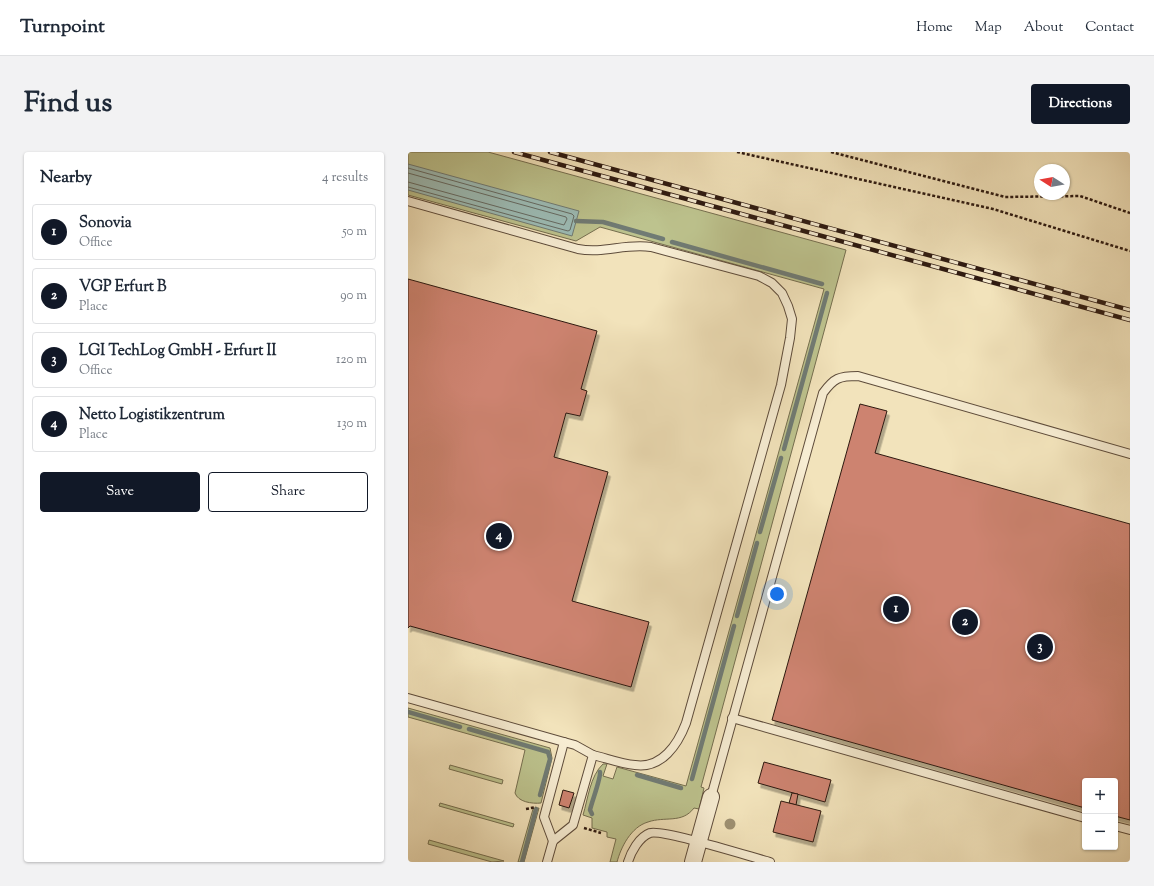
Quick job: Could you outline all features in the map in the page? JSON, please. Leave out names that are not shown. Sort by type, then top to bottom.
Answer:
[{"type":"street","points":[[693,862],[711,796]]},
{"type":"lane","points":[[408,201],[578,249],[604,251],[636,244],[759,276],[772,283],[782,293],[792,319],[781,385],[686,723],[680,739],[671,751],[662,758],[651,763],[636,766],[593,755],[575,745],[408,698]]},
{"type":"lane","points":[[711,796],[823,393],[831,381],[843,376],[858,376],[1130,454]]},
{"type":"lane","points":[[732,718],[1082,817]]},
{"type":"lane","points":[[554,841],[544,817],[564,742]]},
{"type":"lane","points":[[547,862],[554,841],[573,825],[593,755]]},
{"type":"lane","points":[[1118,827],[1130,830]]},
{"type":"lane","points":[[628,862],[637,845],[648,834],[661,834],[698,842],[770,862]]},
{"type":"path","points":[[737,152],[992,209],[1130,251]]},
{"type":"path","points":[[831,152],[1005,197],[1080,196],[1130,213]]},
{"type":"path","points":[[526,809],[547,805]]},
{"type":"path","points":[[573,825],[600,833]]},
{"type":"green space","points":[[408,152],[488,152],[846,250],[701,787],[704,788],[699,809],[694,808],[689,813],[679,818],[654,820],[637,828],[624,844],[617,862],[610,862],[616,839],[607,837],[607,832],[592,828],[592,818],[583,815],[592,781],[603,764],[607,764],[603,776],[613,779],[617,767],[686,786],[824,289],[600,227],[576,241],[408,195]]},
{"type":"green space","points":[[408,708],[550,748],[552,758],[541,803],[530,803],[522,800],[515,793],[525,750],[408,717]]},
{"type":"green space","points":[[450,765],[503,780],[502,784],[449,769]]},
{"type":"green space","points":[[440,803],[514,824],[513,827],[439,806]]},
{"type":"green space","points":[[539,808],[524,862],[518,862],[533,809]]},
{"type":"green space","points":[[429,840],[504,861],[492,862],[428,844]]},
{"type":"water","points":[[408,164],[579,211],[572,236],[408,190]]},
{"type":"building","points":[[408,279],[597,331],[581,389],[587,391],[580,416],[566,413],[554,457],[608,472],[572,601],[649,622],[631,687],[410,626],[408,628]]},
{"type":"building","points":[[860,404],[887,411],[875,453],[1130,524],[1130,820],[1118,817],[1118,778],[1082,778],[1082,807],[772,720]]},
{"type":"building","points":[[764,762],[831,780],[825,802],[758,783]]},
{"type":"building","points":[[563,790],[574,793],[569,808],[559,805]]},
{"type":"building","points":[[792,793],[798,794],[796,805],[789,803]]},
{"type":"building","points":[[781,801],[821,811],[813,842],[773,832]]},
{"type":"waterway","points":[[576,221],[603,222],[663,239]]},
{"type":"waterway","points":[[672,242],[822,284]]},
{"type":"waterway","points":[[784,449],[827,293]]},
{"type":"waterway","points":[[760,532],[781,458]]},
{"type":"waterway","points":[[737,616],[757,543]]},
{"type":"waterway","points":[[692,779],[734,626]]},
{"type":"waterway","points":[[408,712],[460,727]]},
{"type":"waterway","points":[[469,729],[548,752],[550,759],[540,795]]},
{"type":"waterway","points":[[592,814],[590,810],[600,772]]},
{"type":"waterway","points":[[637,775],[681,788]]},
{"type":"waterway","points":[[522,862],[536,809]]},
{"type":"railway","points":[[514,152],[1130,320]]},
{"type":"railway","points":[[550,152],[1130,310]]},
{"type":"place","name":"Netto Logistikzentrum","points":[[499,536]]},
{"type":"place","name":"Sonovia","points":[[896,609]]},
{"type":"place","name":"VGP Erfurt B","points":[[965,622]]},
{"type":"place","name":"LGI TechLog GmbH - Erfurt II","points":[[1040,647]]}]
